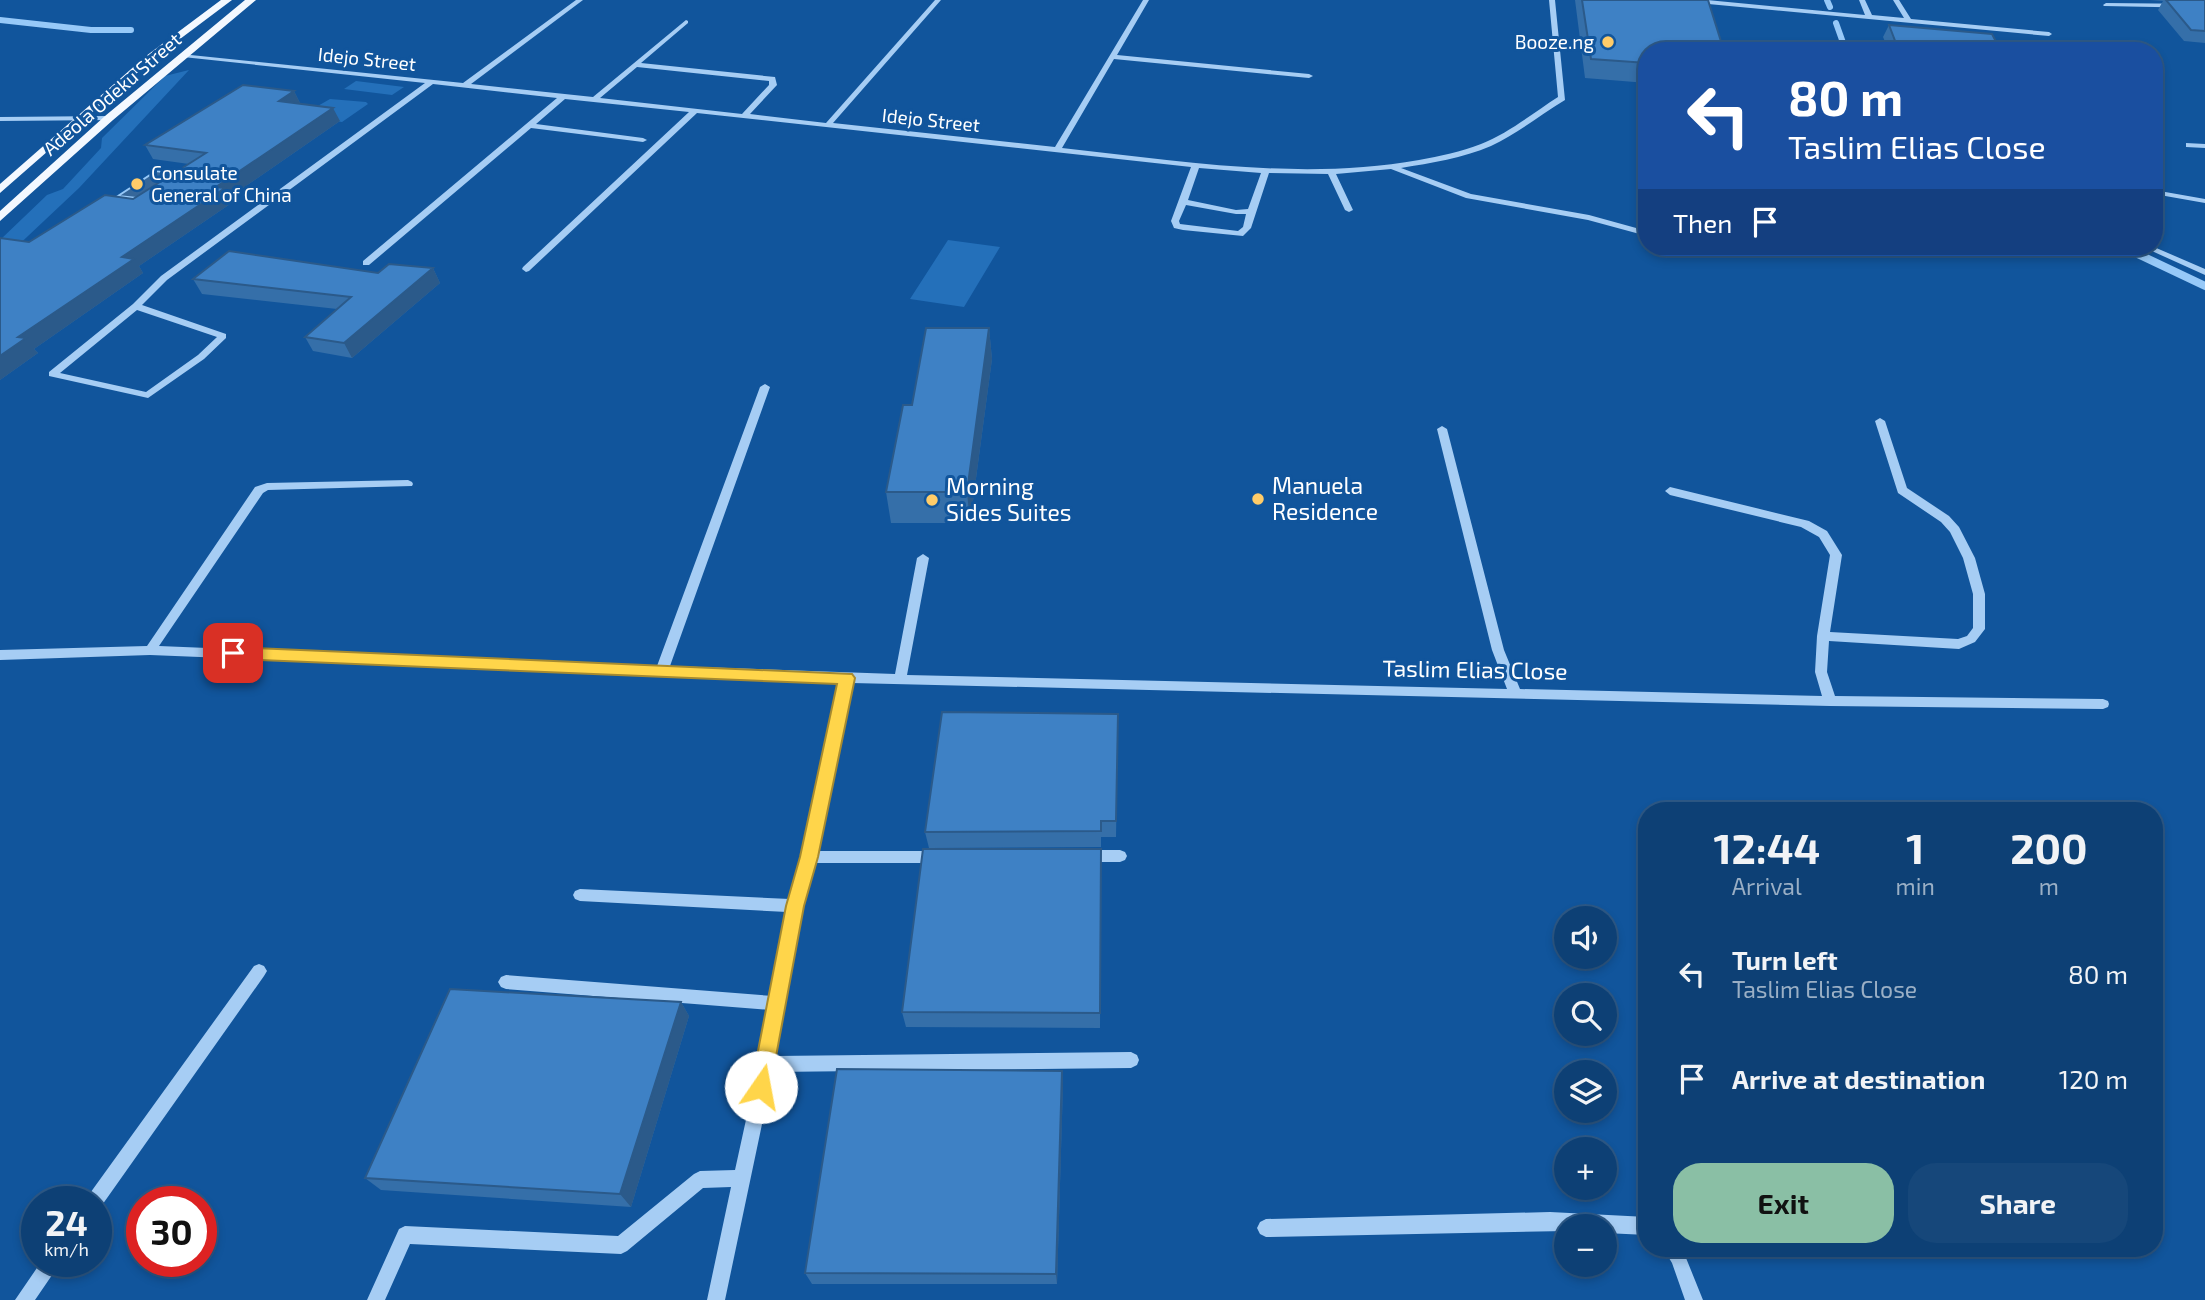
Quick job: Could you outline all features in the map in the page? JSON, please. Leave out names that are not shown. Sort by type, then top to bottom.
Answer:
[{"type":"main road","name":"Adeola Odeku Street","points":[[0,190],[78,118],[149,58],[227,0]]},
{"type":"main road","name":"Adeola Odeku Street","points":[[0,218],[109,118],[251,0]]},
{"type":"street","points":[[465,85],[580,0]]},
{"type":"street","points":[[828,125],[937,0]]},
{"type":"street","points":[[1057,150],[1146,0]]},
{"type":"street","name":"Idejo Street","points":[[183,55],[1196,165],[1265,172],[1332,174],[1394,168],[1454,155],[1498,140],[1562,98],[1552,0]]},
{"type":"street","points":[[1687,0],[2049,34]]},
{"type":"street","points":[[1862,0],[1870,18]]},
{"type":"street","points":[[1896,0],[1910,22]]},
{"type":"street","points":[[2106,5],[2205,6]]},
{"type":"street","points":[[596,99],[686,22]]},
{"type":"street","points":[[1112,57],[1309,76]]},
{"type":"street","points":[[636,65],[772,79],[773,85],[744,116]]},
{"type":"street","points":[[136,306],[223,336],[201,356],[148,395],[52,374],[136,306],[164,278],[432,82]]},
{"type":"street","points":[[366,262],[564,96]]},
{"type":"street","points":[[526,269],[696,110]]},
{"type":"street","points":[[0,119],[109,118]]},
{"type":"street","points":[[530,125],[643,140]]},
{"type":"street","points":[[2189,145],[2205,146]]},
{"type":"street","points":[[1196,165],[1175,221],[1177,226],[1183,228],[1240,234],[1247,228],[1265,172]]},
{"type":"street","points":[[1394,168],[1469,195],[1589,218],[1638,232]]},
{"type":"street","points":[[1332,174],[1349,210]]},
{"type":"street","points":[[2163,194],[2205,201]]},
{"type":"street","points":[[1183,202],[1236,212],[1251,211]]},
{"type":"street","points":[[2163,254],[2205,272]]},
{"type":"street","points":[[662,670],[765,387]]},
{"type":"street","points":[[1823,636],[1959,644],[1972,639],[1979,629],[1979,594],[1962,544],[1945,519],[1902,490],[1880,421]]},
{"type":"street","points":[[1442,429],[1499,650],[1516,694]]},
{"type":"street","points":[[150,650],[259,490],[267,487],[408,484]]},
{"type":"street","points":[[1670,491],[1805,524],[1823,534],[1836,555],[1823,636],[1821,672],[1829,701]]},
{"type":"street","points":[[900,679],[923,558]]},
{"type":"street","name":"Taslim Elias Close","points":[[0,655],[150,650],[847,678],[1829,701],[2103,704]]},
{"type":"street","points":[[716,1300],[779,1004],[795,906],[809,857],[847,678]]},
{"type":"street","points":[[1066,856],[1120,856]]},
{"type":"street","points":[[809,857],[956,857]]},
{"type":"street","points":[[580,895],[795,906]]},
{"type":"street","points":[[105,1186],[259,971]]},
{"type":"street","points":[[506,982],[779,1004]]},
{"type":"street","points":[[766,1064],[1131,1060]]},
{"type":"street","points":[[376,1300],[405,1236],[621,1245],[700,1180],[742,1178]]},
{"type":"street","points":[[1266,1228],[1550,1221],[1638,1226]]},
{"type":"street","points":[[1676,1257],[1694,1300]]},
{"type":"street","points":[[24,1300],[41,1277]]},
{"type":"shaded area","points":[[189,70],[79,188],[11,252],[0,240],[47,195],[63,189],[101,148],[102,138],[165,76]]},
{"type":"shaded area","points":[[356,81],[404,87],[392,95],[344,89]]},
{"type":"shaded area","points":[[330,99],[368,104],[342,122],[329,120],[309,111]]},
{"type":"shaded area","points":[[156,171],[184,175],[146,199],[118,196]]},
{"type":"shaded area","points":[[948,240],[1000,247],[964,307],[910,299]]},
{"type":"building","points":[[1582,0],[1708,0],[1721,42],[1638,42],[1638,62],[1591,59]]},
{"type":"building","points":[[2166,0],[2205,0],[2205,31],[2191,30]]},
{"type":"building","points":[[1889,25],[1992,34],[1996,42],[1896,42]]},
{"type":"building","points":[[243,85],[294,91],[279,101],[333,108],[216,187],[225,188],[122,257],[134,259],[18,337],[26,338],[0,356],[0,238],[29,242],[105,195],[133,199],[206,153],[145,145]]},
{"type":"building","points":[[229,251],[378,273],[389,264],[433,268],[344,343],[305,337],[351,297],[193,279]]},
{"type":"building","points":[[926,328],[989,328],[967,492],[886,492],[903,405],[912,405]]},
{"type":"building","points":[[942,712],[1118,714],[1116,821],[1101,821],[1101,831],[925,832]]},
{"type":"building","points":[[923,849],[1101,849],[1100,1013],[902,1012]]},
{"type":"building","points":[[450,989],[681,1002],[620,1194],[365,1178]]},
{"type":"building","points":[[837,1069],[1062,1071],[1056,1274],[805,1273]]},
{"type":"waterway","points":[[1827,0],[1830,7]]},
{"type":"waterway","points":[[0,20],[91,30],[131,30]]},
{"type":"waterway","points":[[1836,23],[1843,42]]},
{"type":"waterway","points":[[2142,256],[2205,286]]},
{"type":"place","name":"Booze.ng","points":[[1608,42]]},
{"type":"place","name":"Consulate General of China","points":[[137,184]]},
{"type":"place","name":"Manuela Residence","points":[[1258,499]]},
{"type":"place","name":"Morning Sides Suites","points":[[932,500]]},
{"type":"route","points":[[233,653],[847,678],[809,857],[795,906],[779,1004],[761,1087]]}]
